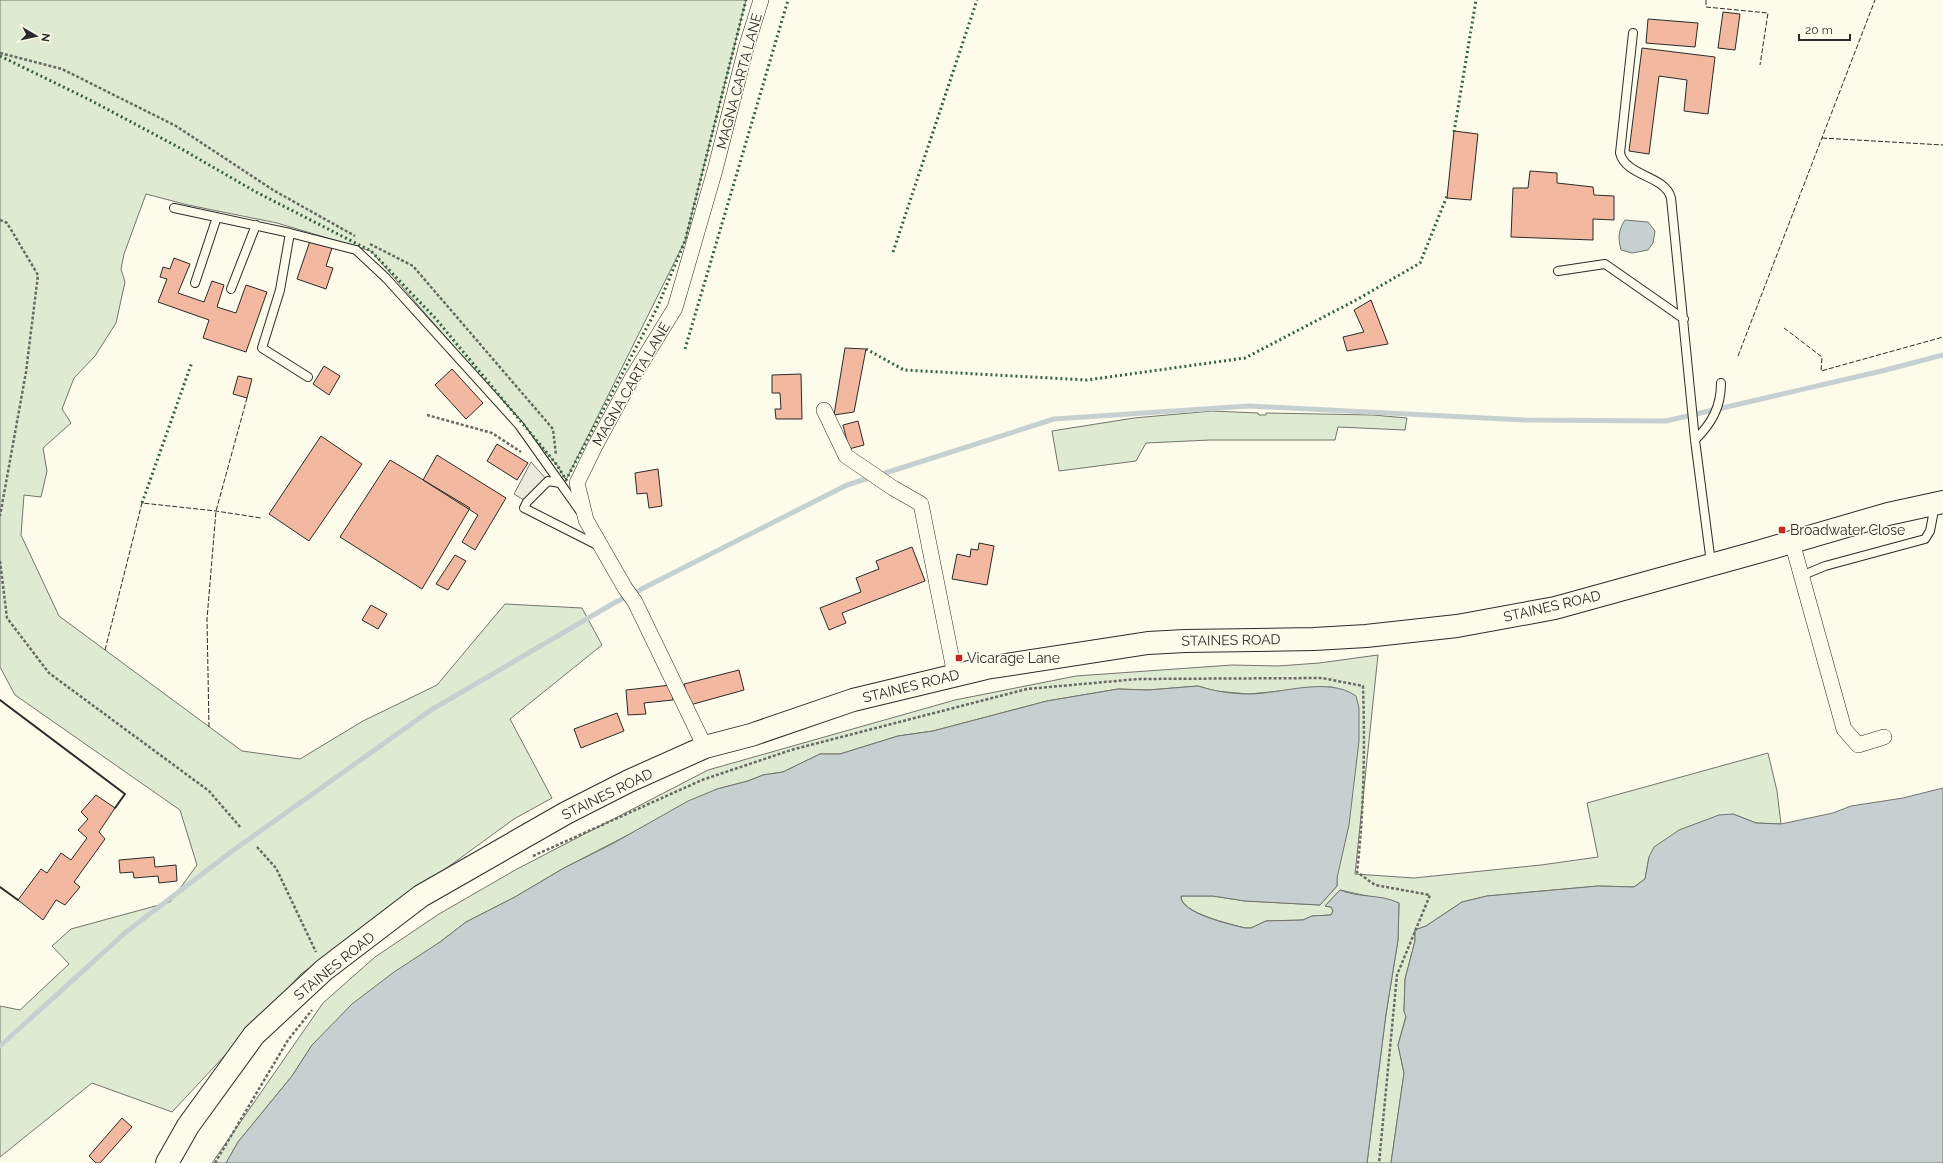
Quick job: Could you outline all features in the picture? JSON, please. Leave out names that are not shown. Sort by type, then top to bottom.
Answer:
[{"type":"main road","name":"STAINES ROAD","points":[[167,1163],[188,1126],[254,1035],[324,970],[428,892],[566,813],[628,781],[705,747],[751,735],[853,700],[986,668],[1148,643],[1358,637],[1457,626],[1555,608],[1711,566],[1888,514],[1939,503]]},
{"type":"street","name":"MAGNA CARTA LANE","points":[[705,747],[635,602],[625,588],[586,520],[577,483],[594,448],[625,392],[675,308],[715,170],[746,48],[761,0]]},
{"type":"street","points":[[824,410],[846,456],[893,488],[921,504],[955,676]]},
{"type":"street","points":[[1792,542],[1844,729],[1858,745],[1884,738]]},
{"type":"lane","points":[[1633,33],[1620,153],[1622,159],[1629,166],[1665,188],[1670,193],[1695,440],[1711,566]]},
{"type":"lane","points":[[174,208],[290,233],[356,250],[386,278],[519,425],[586,520]]},
{"type":"lane","points":[[194,283],[217,218]]},
{"type":"lane","points":[[231,289],[256,226]]},
{"type":"lane","points":[[290,233],[280,290],[262,348],[308,377]]},
{"type":"lane","points":[[1558,271],[1605,264],[1684,320]]},
{"type":"lane","points":[[1695,440],[1706,429],[1715,415],[1720,404],[1721,383]]},
{"type":"lane","points":[[560,483],[548,481],[527,502],[524,508],[602,547]]},
{"type":"lane","points":[[1801,576],[1825,566],[1925,539],[1930,531],[1939,503]]},
{"type":"path","points":[[0,220],[7,223],[38,276],[26,372],[0,516]]},
{"type":"path","points":[[427,415],[492,433],[524,453]]},
{"type":"path","points":[[0,561],[7,618],[49,672],[209,790],[241,828]]},
{"type":"path","points":[[528,858],[702,780],[791,750],[1027,689],[1138,679],[1322,678],[1363,686],[1365,738],[1361,834],[1357,872],[1375,885],[1430,895],[1397,975],[1379,1163]]},
{"type":"path","points":[[258,847],[276,868],[324,970]]},
{"type":"path","points":[[216,1163],[288,1040],[316,1004]]},
{"type":"green space","points":[[0,0],[746,0],[685,241],[566,480],[557,465],[371,251],[277,223],[188,205],[146,194],[124,254],[121,269],[125,282],[116,323],[95,356],[74,378],[62,409],[71,423],[43,448],[47,471],[41,497],[24,495],[21,535],[59,616],[242,751],[300,759],[363,721],[437,685],[505,604],[582,608],[602,645],[510,719],[552,798],[514,819],[301,974],[172,1112],[92,1083],[0,1157],[0,1006],[20,1010],[69,964],[52,946],[71,929],[170,902],[197,865],[180,810],[15,695],[0,667]]},
{"type":"green space","points":[[1212,411],[1258,413],[1259,415],[1266,415],[1266,413],[1373,415],[1407,418],[1405,430],[1338,427],[1335,440],[1210,440],[1146,443],[1136,461],[1059,471],[1052,431],[1134,418]]},
{"type":"green space","points":[[1378,655],[1355,874],[1414,878],[1541,865],[1598,857],[1587,803],[1768,753],[1777,791],[1781,824],[1756,823],[1733,814],[1649,857],[1645,879],[1634,887],[1598,886],[1487,896],[1462,902],[1426,926],[1415,930],[1415,941],[1405,979],[1404,1011],[1406,1016],[1398,1045],[1404,1073],[1391,1163],[1367,1163],[1386,1014],[1398,940],[1399,903],[1340,890],[1325,906],[1331,907],[1333,911],[1331,915],[1312,916],[1303,920],[1266,921],[1251,928],[1245,928],[1218,921],[1197,913],[1183,902],[1181,896],[1213,896],[1245,901],[1320,905],[1337,886],[1332,687],[1249,694],[1215,691],[1198,686],[1148,690],[1118,689],[1047,701],[933,731],[898,736],[840,754],[820,754],[783,772],[763,775],[748,781],[717,789],[564,868],[515,897],[466,922],[312,1045],[292,1076],[238,1142],[226,1163],[212,1163],[323,1003],[375,957],[439,914],[517,869],[708,770],[955,700],[1076,676],[1232,665],[1278,666],[1319,663]]},
{"type":"shaded area","points":[[1625,220],[1648,222],[1655,231],[1653,243],[1648,250],[1632,253],[1621,250],[1619,235]]},
{"type":"shaded area","points":[[531,462],[548,481],[527,502],[514,494]]},
{"type":"shaded area","points":[[1198,686],[1223,692],[1249,694],[1304,688],[1332,687],[1345,690],[1356,696],[1359,708],[1359,741],[1349,825],[1337,878],[1337,886],[1320,905],[1245,901],[1213,896],[1181,896],[1183,902],[1188,908],[1197,913],[1245,928],[1251,928],[1266,921],[1303,920],[1312,916],[1331,915],[1333,911],[1331,907],[1325,906],[1340,890],[1355,894],[1385,898],[1399,903],[1398,940],[1386,1014],[1367,1163],[226,1163],[238,1142],[292,1076],[312,1045],[352,1004],[394,972],[440,942],[466,922],[515,897],[564,868],[612,844],[688,801],[717,789],[748,781],[763,775],[783,772],[820,754],[840,754],[898,736],[933,731],[1047,701],[1118,689],[1148,690]]},
{"type":"shaded area","points":[[1943,788],[1943,1163],[1391,1163],[1404,1073],[1398,1045],[1406,1017],[1404,1011],[1405,979],[1415,941],[1415,930],[1426,926],[1462,902],[1487,896],[1598,886],[1634,887],[1645,879],[1649,857],[1654,847],[1679,830],[1719,815],[1733,814],[1756,823],[1781,824],[1833,813],[1851,806],[1903,798]]},
{"type":"building","points":[[1723,12],[1740,14],[1735,50],[1718,48]]},
{"type":"building","points":[[1648,19],[1698,23],[1695,47],[1646,43]]},
{"type":"building","points":[[1642,48],[1715,57],[1708,114],[1684,111],[1687,80],[1659,76],[1649,154],[1629,151]]},
{"type":"building","points":[[1454,131],[1478,134],[1471,200],[1447,198]]},
{"type":"building","points":[[1530,171],[1557,173],[1557,183],[1593,187],[1594,195],[1614,196],[1614,220],[1593,219],[1593,240],[1511,237],[1513,188],[1528,188]]},
{"type":"building","points":[[310,241],[332,248],[326,266],[333,268],[326,289],[297,279]]},
{"type":"building","points":[[174,258],[190,264],[178,293],[204,302],[212,281],[224,285],[217,307],[236,313],[246,285],[267,292],[246,352],[203,338],[209,320],[158,302],[167,279],[160,277],[163,267],[170,269]]},
{"type":"building","points":[[1371,300],[1388,344],[1347,351],[1343,337],[1364,332],[1354,310]]},
{"type":"building","points":[[845,348],[866,349],[854,412],[834,415]]},
{"type":"building","points":[[324,366],[340,376],[329,395],[313,384]]},
{"type":"building","points":[[452,369],[483,403],[466,419],[435,385]]},
{"type":"building","points":[[801,374],[802,419],[776,419],[775,409],[781,409],[780,393],[772,393],[772,375]]},
{"type":"building","points":[[238,376],[252,379],[247,398],[233,394]]},
{"type":"building","points":[[858,421],[864,445],[849,449],[843,425]]},
{"type":"building","points":[[321,436],[362,464],[309,541],[269,514]]},
{"type":"building","points":[[497,444],[528,463],[517,480],[487,461]]},
{"type":"building","points":[[437,455],[506,498],[475,550],[462,542],[478,515],[423,480]]},
{"type":"building","points":[[390,460],[470,508],[422,589],[340,537]]},
{"type":"building","points":[[658,469],[662,506],[649,508],[647,493],[637,494],[635,473]]},
{"type":"building","points":[[979,543],[994,546],[987,585],[952,579],[957,554],[970,557],[971,549],[978,550]]},
{"type":"building","points":[[912,547],[925,581],[842,613],[846,623],[829,630],[820,608],[861,592],[856,578],[879,569],[876,561]]},
{"type":"building","points":[[455,555],[466,561],[448,590],[436,584]]},
{"type":"building","points":[[371,605],[387,614],[378,629],[362,620]]},
{"type":"building","points":[[739,670],[744,690],[690,705],[684,684]]},
{"type":"building","points":[[671,685],[673,700],[644,703],[646,714],[628,715],[626,690]]},
{"type":"building","points":[[617,713],[624,731],[581,748],[574,729]]},
{"type":"building","points":[[96,795],[115,808],[99,832],[105,839],[74,882],[80,887],[65,905],[56,900],[43,920],[18,900],[41,869],[47,873],[61,853],[71,860],[87,838],[78,830],[88,819],[81,812]]},
{"type":"building","points":[[154,857],[155,867],[176,865],[177,881],[159,883],[158,876],[134,878],[133,872],[120,873],[119,860]]},
{"type":"building","points":[[122,1118],[132,1127],[100,1163],[96,1163],[89,1156]]},
{"type":"waterway","points":[[879,475],[1054,419],[1249,406],[1524,420],[1666,421],[1886,370],[1943,355]]},
{"type":"waterway","points":[[0,1046],[126,932],[235,849],[431,710],[614,603],[847,485],[872,477]]},
{"type":"hedge","points":[[0,56],[90,100],[180,148],[256,192],[371,251],[436,319],[557,465],[566,480],[657,308],[685,241],[746,0]]},
{"type":"hedge","points":[[685,349],[788,0]]},
{"type":"hedge","points":[[893,252],[977,0]]},
{"type":"hedge","points":[[1454,132],[1476,0]]},
{"type":"hedge","points":[[866,349],[904,370],[1087,380],[1245,358],[1358,299],[1420,263],[1447,196]]},
{"type":"hedge","points":[[142,503],[192,362]]},
{"type":"fence","points":[[1706,0],[1706,7],[1768,13],[1760,65]]},
{"type":"fence","points":[[1738,356],[1875,0]]},
{"type":"fence","points":[[1822,138],[1943,145]]},
{"type":"fence","points":[[1784,328],[1822,357],[1821,371],[1943,337]]},
{"type":"fence","points":[[209,727],[207,619],[216,511],[247,398]]},
{"type":"fence","points":[[105,650],[142,503],[216,511],[261,518]]},
{"type":"wall","points":[[0,700],[125,794],[115,808]]},
{"type":"wall","points":[[0,887],[18,900]]},
{"type":"place","name":"Broadwater Close","points":[[1782,530]]},
{"type":"place","name":"Vicarage Lane","points":[[959,658]]}]
